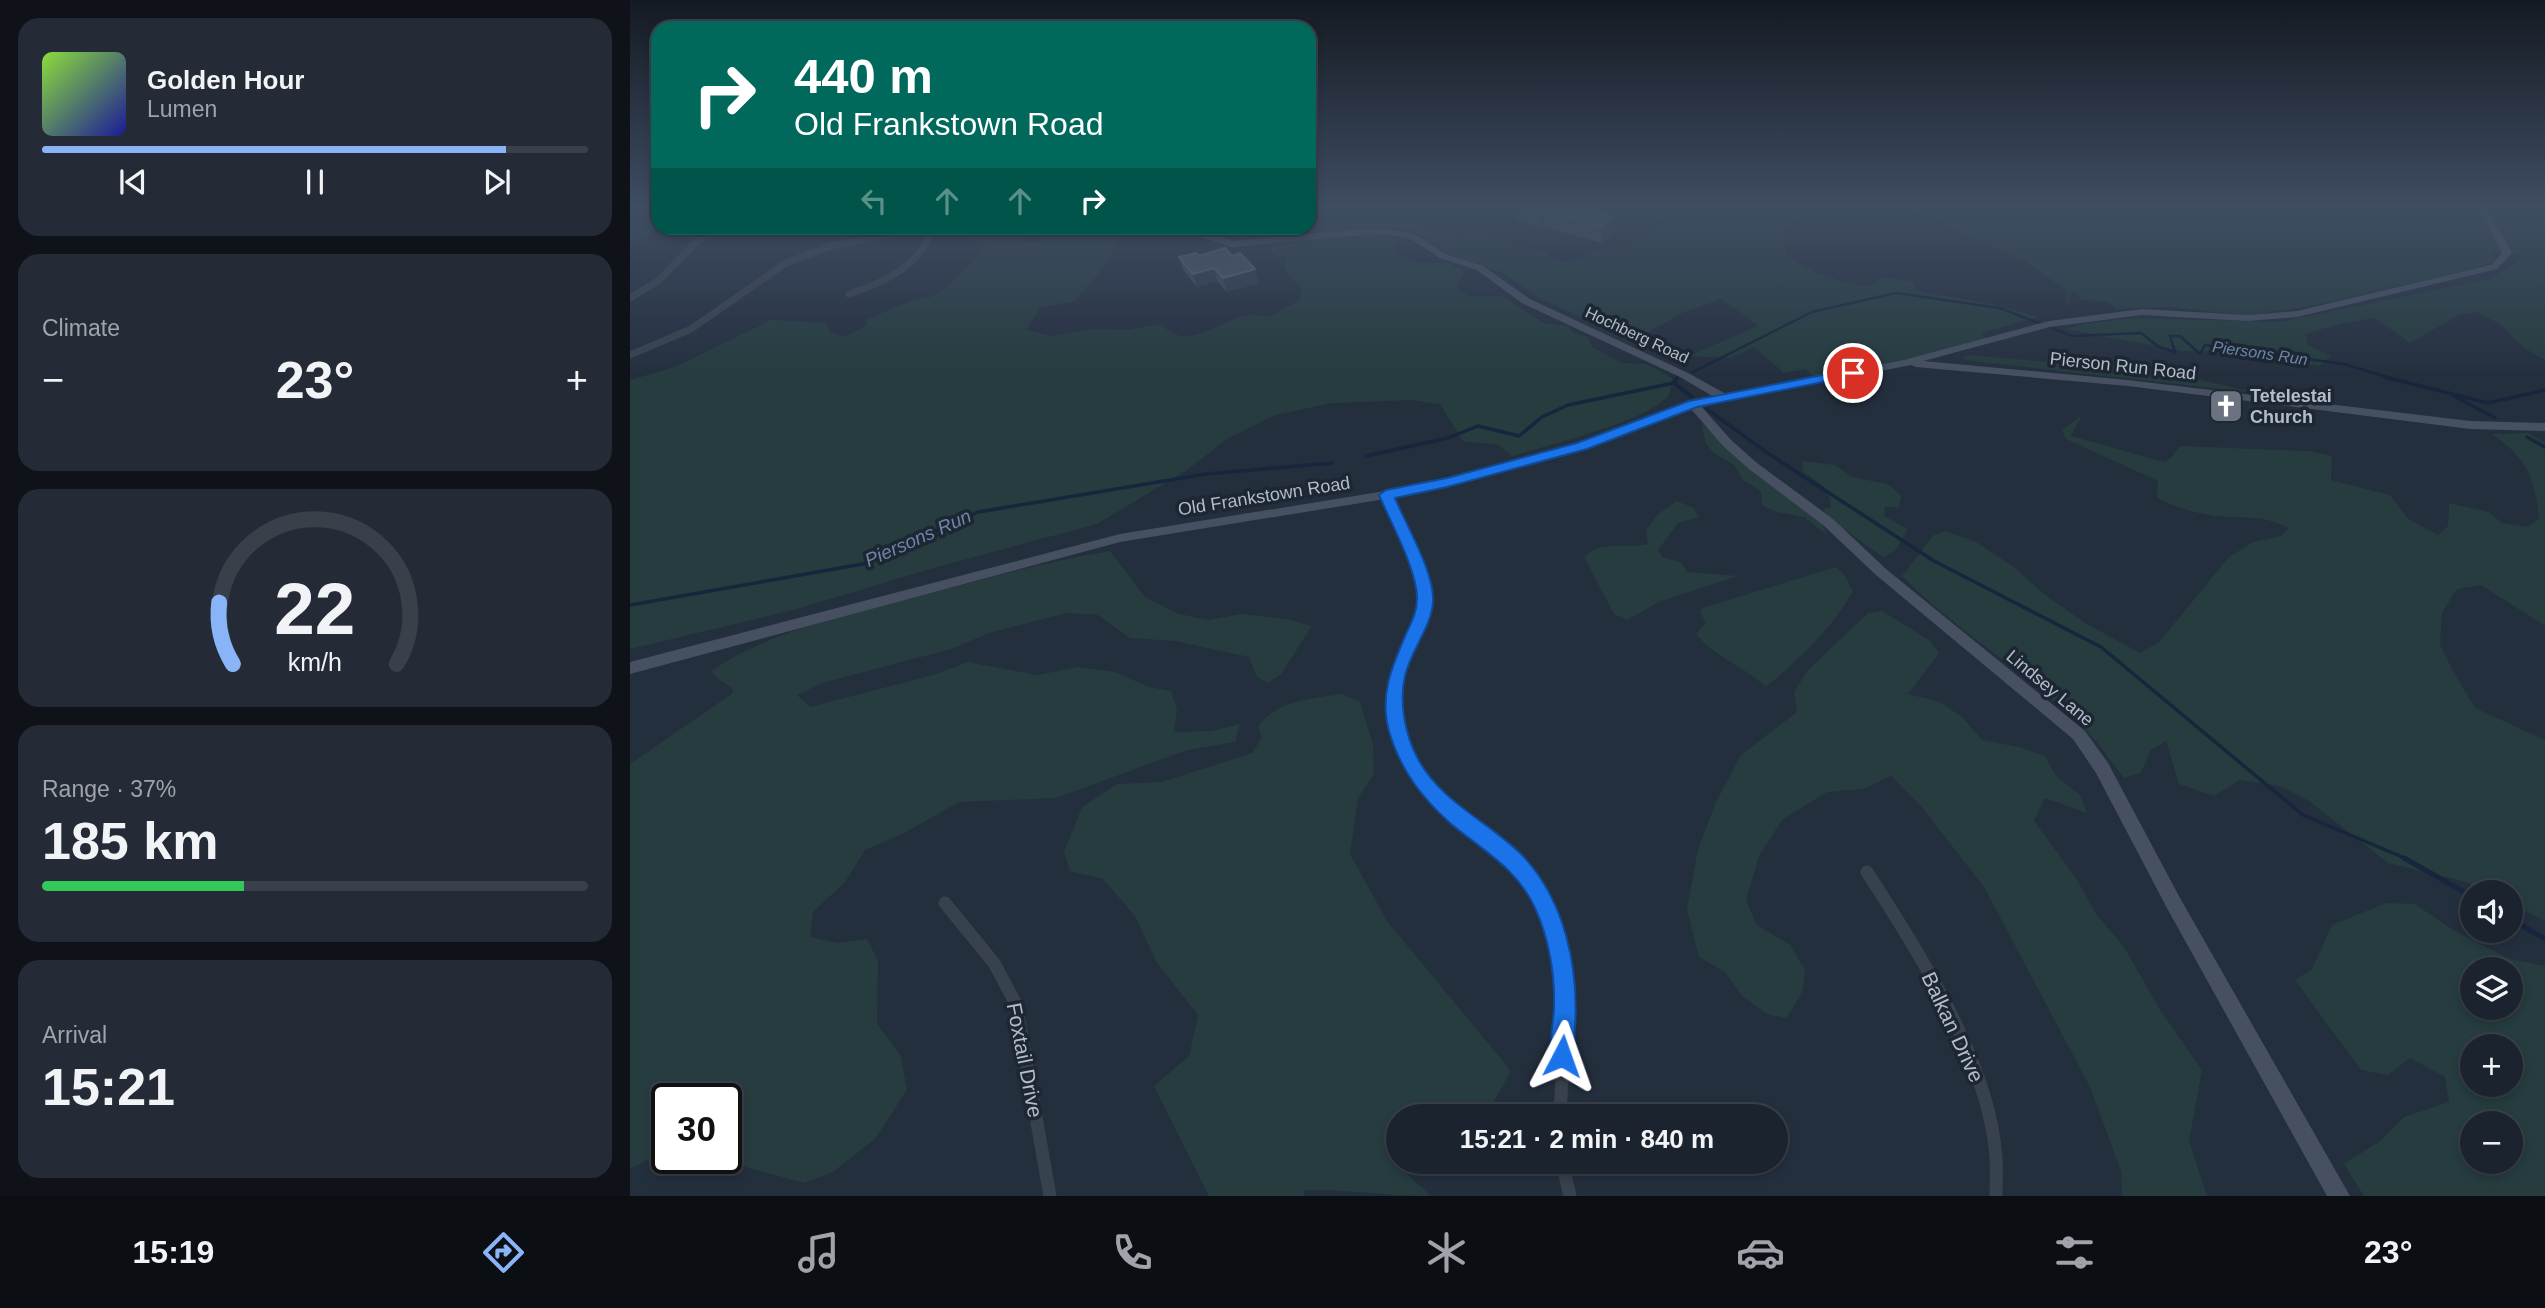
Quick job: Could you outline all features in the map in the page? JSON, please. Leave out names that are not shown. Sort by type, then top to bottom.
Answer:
[{"type":"street","points":[[630,298],[658,281],[675,264]]},
{"type":"street","points":[[630,355],[691,329],[785,264]]},
{"type":"street","points":[[849,294],[878,284],[909,264]]},
{"type":"street","name":"Hochberg Road","points":[[1467,264],[1494,276],[1526,300],[1684,375],[1723,397]]},
{"type":"street","name":"Old Frankstown Road","points":[[630,667],[1120,538],[1386,495],[1447,482],[1582,446],[1693,404],[1905,363],[2045,325],[2142,312],[2248,318],[2297,314],[2467,275],[2497,264]]},
{"type":"street","name":"Pierson Run Road","points":[[1905,363],[2103,381],[2470,425],[2545,427]]},
{"type":"street","name":"Lindsey Lane","points":[[1693,404],[1727,443],[1753,466],[1828,522],[1881,572],[2079,735],[2102,768],[2200,951],[2339,1196]]},
{"type":"street","points":[[1386,495],[1422,580],[1425,598],[1423,614],[1396,676],[1395,711],[1398,730],[1408,759],[1425,786],[1458,818],[1494,843],[1516,863],[1545,904],[1564,968],[1561,1104]]},
{"type":"street","name":"Balkan Drive","points":[[1867,872],[1913,942],[1985,1096],[1995,1147],[1996,1196]]},
{"type":"street","name":"Foxtail Drive","points":[[945,903],[994,961],[1008,982],[1016,1004],[1050,1196]]},
{"type":"street","points":[[1565,1174],[1570,1196]]},
{"type":"green space","points":[[970,264],[1105,264],[1075,301],[1040,308],[1026,330],[1052,336],[1092,329],[1128,330],[1160,324],[1174,334],[1187,336],[1239,318],[1253,315],[1268,317],[1299,301],[1302,290],[1284,268],[1285,264],[1450,264],[1465,272],[1456,286],[1469,296],[1502,296],[1544,323],[1567,326],[1574,333],[1588,337],[1592,347],[1622,363],[1647,364],[1672,378],[1669,394],[1643,413],[1571,439],[1512,456],[1499,445],[1463,441],[1440,404],[1411,400],[1333,403],[1275,415],[1227,439],[1187,470],[1097,524],[930,569],[797,609],[630,649],[630,380],[675,367],[771,320],[826,323],[830,332],[844,337],[867,325],[866,320],[915,299],[931,297],[949,285]]},
{"type":"green space","points":[[1476,264],[1800,264],[1827,276],[1872,287],[1880,277],[1915,282],[1916,291],[1992,304],[2038,317],[1982,333],[1986,339],[1903,361],[1813,377],[1806,369],[1784,373],[1754,347],[1731,358],[1688,356],[1759,326],[1721,299],[1682,313],[1631,342],[1538,297],[1502,273]]},
{"type":"green space","points":[[2029,264],[2486,264],[2470,270],[2307,307],[2247,315],[2168,307],[2116,309],[2109,302],[2082,300],[2073,290],[2067,306],[2065,290]]},
{"type":"green space","points":[[2515,264],[2545,264],[2545,360],[2524,348],[2500,324],[2478,312],[2460,314],[2410,343],[2375,318],[2343,323],[2305,334],[2308,345],[2331,356],[2319,366],[2221,351],[2182,351],[2065,329],[2132,318],[2279,322],[2490,279]]},
{"type":"green space","points":[[1968,355],[2053,362],[2082,360],[2182,376],[2257,393],[1962,358]]},
{"type":"green space","points":[[2082,415],[2071,436],[2164,462],[2171,458],[2180,446],[2308,451],[2332,456],[2331,480],[2390,495],[2408,519],[2438,535],[2448,526],[2449,503],[2489,512],[2502,523],[2527,527],[2539,519],[2535,492],[2527,470],[2514,452],[2492,434],[2528,433],[2545,443],[2545,626],[2481,585],[2457,589],[2442,612],[2440,645],[2475,708],[2545,740],[2545,921],[2523,910],[2523,880],[2460,881],[2388,863],[2309,801],[2280,786],[2240,780],[2214,796],[2179,784],[2166,741],[2151,750],[2141,773],[2124,778],[2089,734],[2062,708],[1946,616],[1902,576],[1934,535],[1945,531],[1976,542],[2014,567],[2044,594],[2085,623],[2140,653],[2159,642],[2229,557],[2253,542],[2281,536],[2289,528],[2269,520],[2200,513],[2157,498],[2158,481],[2066,439],[2062,430]]},
{"type":"green space","points":[[1701,423],[1821,521],[1827,535],[1804,517],[1776,512],[1762,505],[1761,491],[1743,480],[1734,465],[1714,453],[1706,444]]},
{"type":"green space","points":[[1802,461],[1835,465],[1852,477],[1888,484],[1901,496],[1899,508],[1885,506],[1884,516],[1908,529],[1895,551],[1883,557],[1841,527],[1822,509],[1831,508],[1826,490],[1803,472]]},
{"type":"green space","points":[[1677,501],[1694,508],[1699,517],[1678,523],[1658,550],[1662,557],[1682,563],[1687,572],[1738,576],[1661,601],[1627,620],[1614,614],[1584,557],[1591,551],[1606,546],[1648,544],[1646,530],[1658,514]]},
{"type":"green space","points":[[1110,551],[1145,597],[1179,614],[1209,620],[1241,614],[1287,619],[1312,626],[1281,674],[1268,683],[1257,677],[1249,657],[1175,641],[1130,638],[1098,615],[1067,613],[989,633],[951,649],[822,683],[797,695],[810,707],[933,675],[968,662],[1037,675],[1078,667],[1115,672],[1149,687],[1171,691],[1177,710],[1174,732],[1211,731],[1240,724],[1235,742],[1187,750],[1056,798],[959,802],[904,833],[865,850],[845,882],[813,912],[810,937],[838,943],[867,939],[878,961],[877,1024],[901,1056],[907,1090],[875,1139],[833,1172],[804,1183],[742,1166],[742,1083],[651,1083],[651,1158],[630,1169],[630,764],[733,693],[732,688],[711,671],[757,645],[860,611]]},
{"type":"green space","points":[[1836,567],[1843,573],[1853,591],[1845,605],[1825,631],[1766,687],[1712,649],[1696,634],[1706,623],[1700,612],[1702,608]]},
{"type":"green space","points":[[1882,611],[1929,640],[1939,653],[1908,694],[1940,702],[1962,717],[1982,740],[2019,747],[2045,756],[2056,776],[2080,795],[2087,813],[2045,798],[2034,821],[2076,878],[2096,914],[2124,947],[2160,1010],[2202,1070],[2189,1141],[2207,1196],[2122,1196],[2121,1171],[2090,1087],[1984,887],[1921,806],[1891,776],[1864,789],[1827,792],[1782,820],[1759,856],[1746,900],[1757,925],[1790,945],[1805,970],[1803,990],[1787,1018],[1769,1015],[1742,996],[1725,972],[1699,957],[1687,909],[1698,849],[1717,800],[1741,755],[1797,712],[1794,692],[1808,670],[1868,613]]},
{"type":"green space","points":[[1341,694],[1360,702],[1373,745],[1374,774],[1358,798],[1350,854],[1387,921],[1511,1071],[1492,1104],[1386,1104],[1386,1174],[1407,1174],[1431,1196],[1305,1190],[1304,1196],[1209,1196],[1154,1086],[1189,1056],[1198,1015],[1157,963],[1135,916],[1103,879],[1070,871],[1064,852],[1082,807],[1117,784],[1162,782],[1252,753],[1262,737],[1258,727],[1265,718],[1284,706]]},
{"type":"green space","points":[[2386,903],[2415,904],[2460,934],[2460,943],[2479,943],[2506,957],[2460,957],[2460,1020],[2523,1020],[2523,962],[2545,966],[2545,1196],[2364,1196],[2344,1164],[2380,1141],[2404,1117],[2449,1102],[2445,1077],[2410,1058],[2388,1075],[2361,1070],[2295,980],[2312,969],[2332,925]]},
{"type":"building","points":[[1185,264],[1250,264],[1255,269],[1223,278],[1214,268],[1193,274]]},
{"type":"waterway","name":"Piersons Run","points":[[1693,372],[1812,312],[1896,293],[2000,308],[2072,336],[2141,333],[2159,347],[2175,352],[2170,336],[2180,336],[2200,354],[2205,345],[2344,364],[2390,378]]},
{"type":"waterway","name":"Piersons Run","points":[[2385,377],[2488,403],[2545,390]]},
{"type":"waterway","name":"Piersons Run","points":[[1674,383],[1677,378]]},
{"type":"waterway","name":"Piersons Run","points":[[1366,456],[1448,438],[1478,426],[1519,436],[1542,417],[1568,405],[1674,383]]},
{"type":"waterway","points":[[1674,383],[1692,397]]},
{"type":"waterway","points":[[2454,396],[2495,418]]},
{"type":"waterway","points":[[1707,409],[1769,454],[1934,561],[2101,647],[2303,815],[2407,859]]},
{"type":"waterway","points":[[2527,437],[2545,447]]},
{"type":"waterway","name":"Piersons Run","points":[[630,605],[863,564],[978,512],[1206,474],[1332,463]]},
{"type":"waterway","points":[[2404,858],[2460,890]]},
{"type":"waterway","points":[[2523,926],[2545,939]]},
{"type":"place","name":"Tetelestai Church","points":[[2226,406]]},
{"type":"route","points":[[1562,1056],[1564,968],[1557,937],[1545,904],[1516,863],[1494,843],[1458,818],[1425,786],[1408,759],[1398,730],[1394,693],[1396,676],[1423,614],[1425,598],[1422,580],[1386,495],[1447,482],[1582,446],[1693,404],[1853,373]]}]
